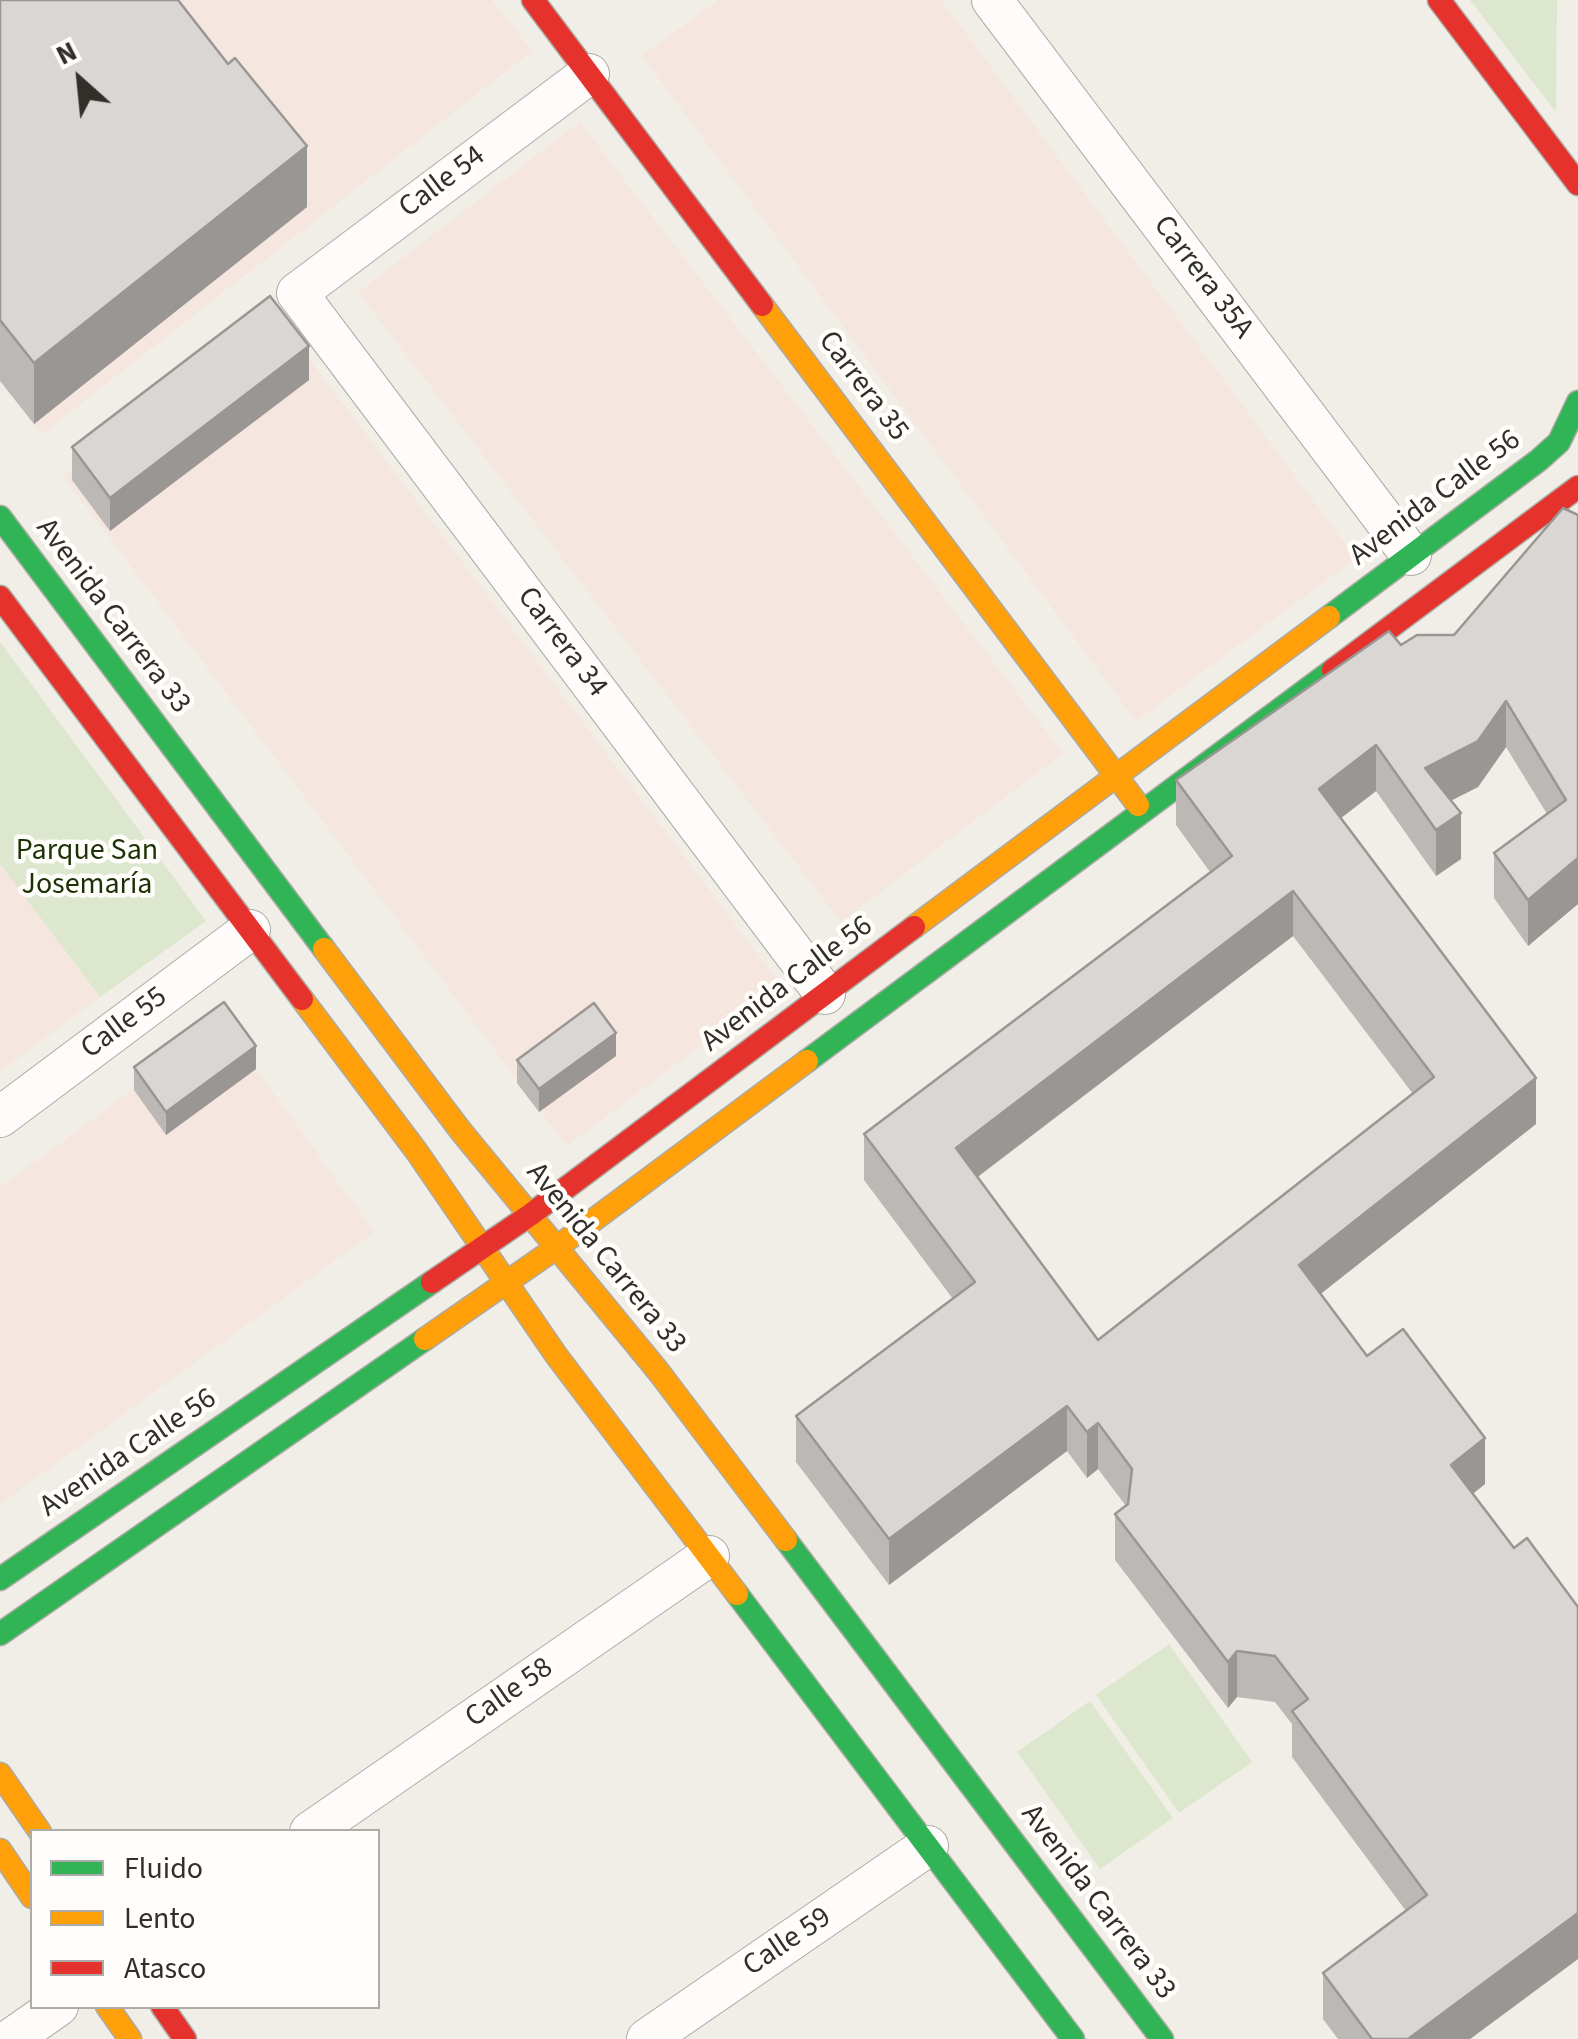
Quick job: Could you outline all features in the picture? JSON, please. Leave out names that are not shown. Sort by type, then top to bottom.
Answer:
[{"type":"main road","name":"Carrera 35","points":[[533,0],[1143,811]]},
{"type":"main road","points":[[1439,0],[1578,184]]},
{"type":"main road","name":"Avenida Calle 56","points":[[0,1579],[530,1215],[1549,451],[1568,426],[1578,402]]},
{"type":"main road","points":[[0,1634],[556,1248],[1578,487]]},
{"type":"main road","name":"Avenida Carrera 33","points":[[0,518],[460,1130],[658,1371],[1162,2039]]},
{"type":"main road","points":[[0,597],[417,1152],[506,1283],[709,1556],[1073,2039]]},
{"type":"main road","points":[[0,1774],[38,1829]]},
{"type":"main road","points":[[0,1850],[30,1895]]},
{"type":"main road","points":[[110,2009],[130,2039]]},
{"type":"main road","points":[[164,2009],[185,2039]]},
{"type":"street","name":"Carrera 35A","points":[[992,0],[1411,556]]},
{"type":"street","name":"Calle 54","points":[[297,293],[589,74]]},
{"type":"street","name":"Carrera 34","points":[[297,293],[825,994]]},
{"type":"street","name":"Calle 55","points":[[0,1117],[250,930]]},
{"type":"street","name":"Calle 58","points":[[314,1829],[709,1556]]},
{"type":"street","name":"Calle 59","points":[[647,2039],[928,1846]]},
{"type":"street","points":[[11,2039],[54,2009]]},
{"type":"shaded area","points":[[0,0],[492,0],[532,51],[42,434],[0,380]]},
{"type":"shaded area","points":[[718,0],[941,0],[1356,558],[1136,721],[642,56]]},
{"type":"shaded area","points":[[580,122],[1063,753],[841,922],[358,292]]},
{"type":"shaded area","points":[[276,315],[781,985],[567,1146],[63,476]]},
{"type":"shaded area","points":[[0,864],[100,997],[0,1072]]},
{"type":"shaded area","points":[[224,1024],[374,1232],[0,1504],[0,1187]]},
{"type":"green space","points":[[1470,0],[1557,0],[1556,112]]},
{"type":"green space","name":"Parque San Josemaría","points":[[0,642],[206,921],[100,997],[0,864]]},
{"type":"green space","points":[[1169,1644],[1252,1762],[1179,1813],[1096,1695]]},
{"type":"green space","points":[[1090,1701],[1173,1818],[1100,1869],[1017,1752]]},
{"type":"building","points":[[0,0],[178,0],[228,64],[235,58],[307,146],[34,363],[0,320]]},
{"type":"building","points":[[270,296],[309,346],[110,498],[72,447]]},
{"type":"building","points":[[1563,508],[1578,515],[1578,858],[1528,900],[1494,853],[1566,800],[1506,701],[1478,741],[1425,768],[1461,813],[1436,830],[1376,745],[1319,789],[1536,1078],[1299,1265],[1367,1356],[1403,1329],[1485,1438],[1451,1465],[1514,1548],[1527,1538],[1578,1607],[1578,1913],[1408,2039],[1372,2039],[1323,1973],[1427,1895],[1292,1711],[1308,1699],[1275,1656],[1237,1651],[1228,1662],[1115,1514],[1128,1504],[1132,1469],[1098,1423],[1087,1432],[1067,1406],[889,1539],[796,1416],[975,1282],[864,1134],[1232,856],[1176,780],[1389,631],[1401,645],[1417,635],[1454,635]],"holes":[[[1293,891],[1434,1077],[1098,1340],[956,1148]]]},
{"type":"building","points":[[224,1002],[256,1046],[166,1112],[134,1067]]},
{"type":"building","points":[[594,1003],[616,1033],[539,1089],[517,1060]]},
{"type":"traffic: fast","points":[[1329,617],[1539,460],[1559,442],[1578,402]]},
{"type":"traffic: fast","points":[[0,517],[324,949]]},
{"type":"traffic: fast","points":[[807,1061],[1333,670]]},
{"type":"traffic: fast","points":[[0,1579],[432,1282]]},
{"type":"traffic: fast","points":[[0,1634],[425,1339]]},
{"type":"traffic: fast","points":[[786,1540],[1162,2039]]},
{"type":"traffic: fast","points":[[737,1594],[1073,2039]]},
{"type":"traffic: slow","points":[[762,305],[1138,805]]},
{"type":"traffic: slow","points":[[914,927],[1329,617]]},
{"type":"traffic: slow","points":[[324,949],[460,1130],[658,1371],[786,1540]]},
{"type":"traffic: slow","points":[[302,999],[417,1152],[556,1355],[737,1594]]},
{"type":"traffic: slow","points":[[425,1339],[556,1248],[807,1061]]},
{"type":"traffic: slow","points":[[0,1774],[38,1829]]},
{"type":"traffic: slow","points":[[0,1850],[30,1894]]},
{"type":"traffic: slow","points":[[109,2009],[130,2039]]},
{"type":"traffic: jam","points":[[533,0],[762,305]]},
{"type":"traffic: jam","points":[[1439,0],[1578,184]]},
{"type":"traffic: jam","points":[[1333,670],[1578,487]]},
{"type":"traffic: jam","points":[[0,597],[302,999]]},
{"type":"traffic: jam","points":[[432,1282],[530,1215],[914,927]]},
{"type":"traffic: jam","points":[[164,2009],[185,2039]]}]
